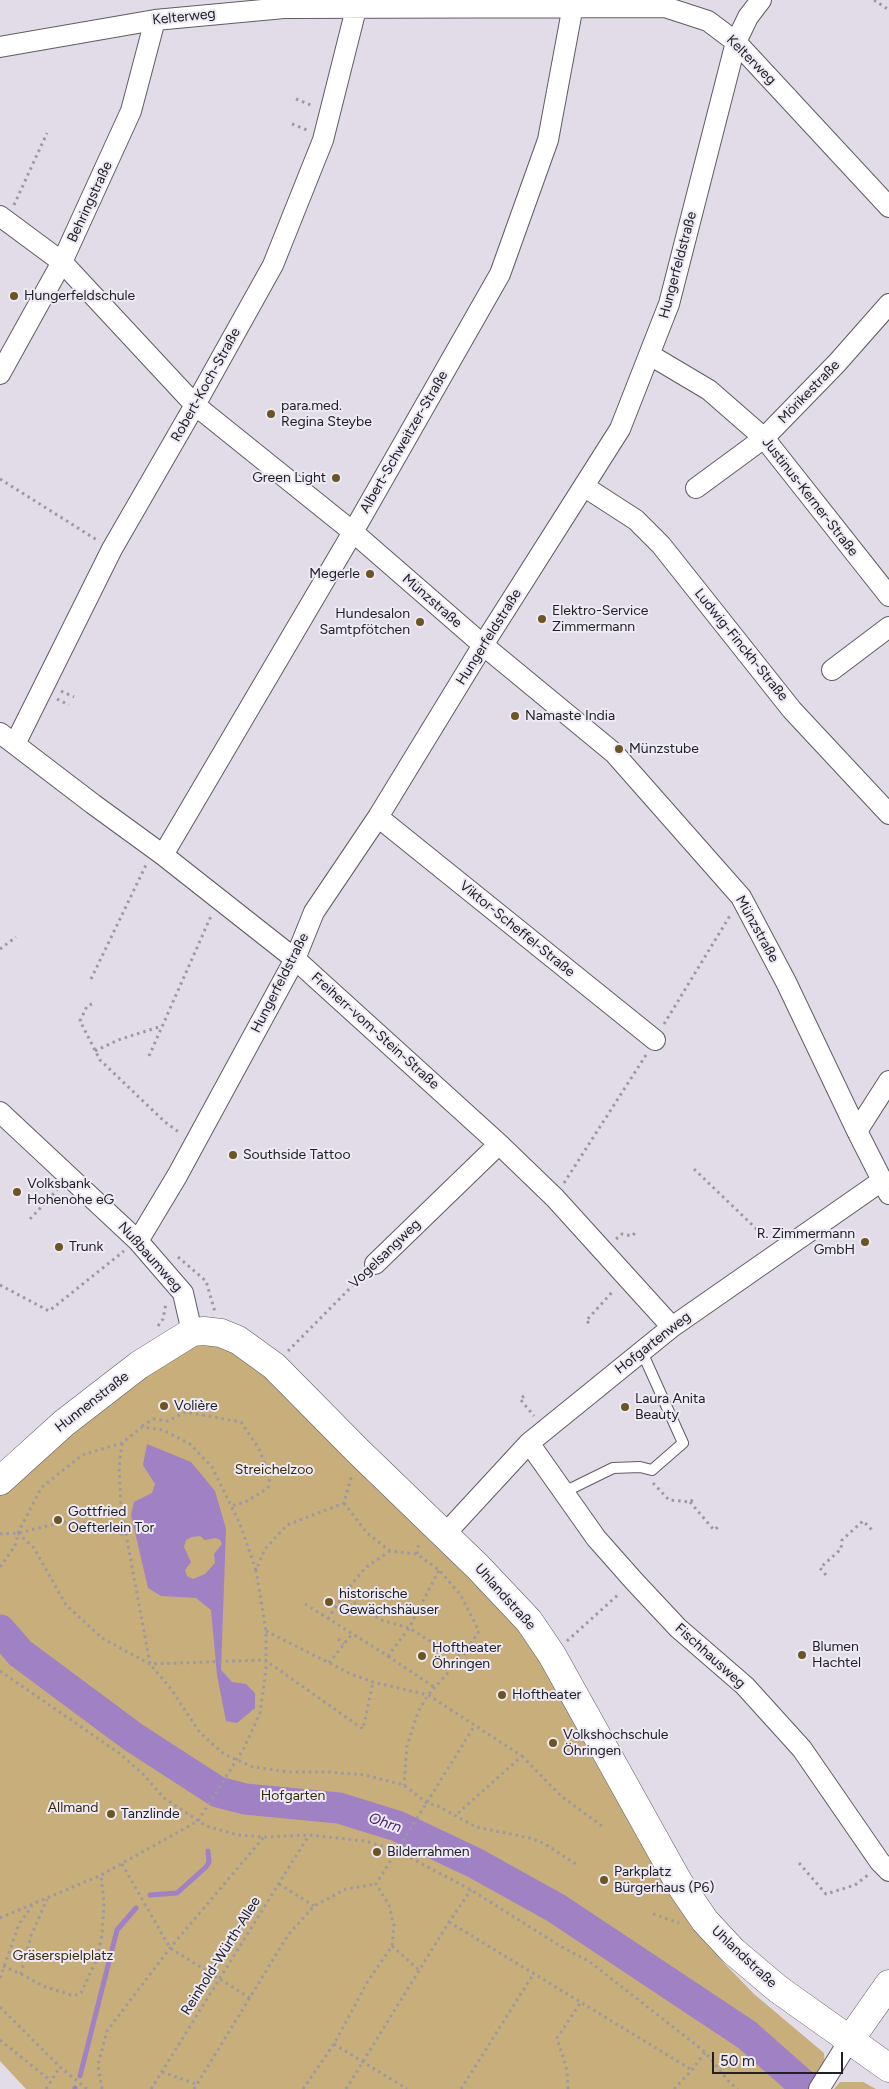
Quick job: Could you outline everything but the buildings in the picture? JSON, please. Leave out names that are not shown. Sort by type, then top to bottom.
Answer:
[{"type":"main road","name":"Uhlandstraße","points":[[192,1332],[221,1332],[238,1340],[274,1366],[358,1451],[445,1534],[529,1621],[552,1655],[679,1883],[705,1921],[734,1952],[778,1989],[889,2068]]},
{"type":"main road","name":"Hunnenstraße","points":[[0,1481],[71,1417],[139,1365],[192,1332]]},
{"type":"main road","points":[[849,2041],[889,1984]]},
{"type":"street","name":"Hungerfeldstraße","points":[[135,1249],[295,959],[314,912],[378,817],[483,645],[585,487],[620,429],[669,304],[736,42],[748,17],[761,0]]},
{"type":"street","name":"Kelterweg","points":[[0,47],[155,20],[284,8],[572,4],[665,8],[708,22],[736,42],[887,199]]},
{"type":"street","name":"Albert-Schweitzer-Straße","points":[[163,855],[353,532],[500,274],[548,140],[572,4]]},
{"type":"street","name":"Robert-Koch-Straße","points":[[8,738],[112,549],[273,265],[323,140],[356,8]]},
{"type":"street","name":"Behringstraße","points":[[0,374],[62,262],[131,112],[155,20]]},
{"type":"street","name":"Münzstraße","points":[[3,219],[62,262],[195,405],[353,532],[483,645],[614,753],[741,897],[786,982],[857,1131],[886,1187]]},
{"type":"street","name":"Mörikestraße","points":[[696,488],[764,438],[889,304]]},
{"type":"street","name":"Justinus-Kerner-Straße","points":[[650,355],[710,390],[764,438],[889,596]]},
{"type":"street","name":"Ludwig-Finckh-Straße","points":[[585,487],[636,520],[660,545],[792,710],[889,814]]},
{"type":"street","points":[[832,670],[889,627]]},
{"type":"street","name":"Freiherr-vom-Stein-Straße","points":[[8,738],[226,903],[295,959],[499,1144],[555,1198],[672,1327]]},
{"type":"street","name":"Viktor-Scheffel-Straße","points":[[378,817],[655,1040]]},
{"type":"street","points":[[857,1131],[889,1082]]},
{"type":"street","name":"Nußbaumweg","points":[[0,1112],[70,1177],[135,1249],[183,1293],[192,1332]]},
{"type":"street","name":"Vogelsangweg","points":[[374,1264],[499,1144]]},
{"type":"street","name":"Hofgartenweg","points":[[445,1534],[529,1443],[672,1327],[780,1252],[886,1187]]},
{"type":"street","name":"Fischhausweg","points":[[529,1443],[596,1538],[634,1581],[678,1628],[745,1686],[802,1749],[886,1868]]},
{"type":"street","points":[[822,2085],[849,2041]]},
{"type":"lane","points":[[564,1492],[613,1468],[640,1467],[652,1470],[683,1443],[642,1352]]},
{"type":"path","points":[[874,0],[889,10]]},
{"type":"path","points":[[3,219],[47,133]]},
{"type":"path","points":[[0,479],[112,549]]},
{"type":"path","points":[[91,979],[147,862],[163,855]]},
{"type":"path","points":[[149,1056],[214,910],[226,903]]},
{"type":"path","points":[[0,949],[16,937]]},
{"type":"path","points":[[92,1004],[88,1006],[80,1021],[100,1060],[165,1122],[195,1143]]},
{"type":"path","points":[[96,1051],[118,1040],[162,1026]]},
{"type":"path","points":[[694,1169],[780,1252]]},
{"type":"path","points":[[30,1219],[70,1177]]},
{"type":"path","points":[[0,1285],[49,1311],[126,1249],[135,1249]]},
{"type":"path","name":"Vogelsangweg","points":[[274,1366],[374,1264]]},
{"type":"path","points":[[589,1323],[586,1321],[627,1277]]},
{"type":"path","points":[[154,1330],[163,1319],[166,1304],[160,1296]]},
{"type":"path","points":[[524,1396],[520,1399],[545,1430]]},
{"type":"path","points":[[0,1567],[14,1546],[18,1533],[41,1488],[82,1455],[122,1443],[153,1419],[168,1421],[186,1412],[240,1422],[259,1449],[270,1477],[268,1487],[262,1492],[244,1502],[231,1506]]},
{"type":"path","points":[[0,1918],[101,1875],[198,1821],[237,1761],[260,1713],[266,1660],[266,1631],[256,1570],[231,1506],[212,1467],[190,1444],[163,1430],[142,1427]]},
{"type":"path","points":[[122,1443],[119,1467],[121,1507],[150,1664]]},
{"type":"path","points":[[344,1503],[358,1451]]},
{"type":"path","points":[[664,1495],[669,1500],[690,1502],[714,1530],[718,1527]]},
{"type":"path","points":[[690,1502],[695,1498]]},
{"type":"path","points":[[344,1503],[367,1533],[390,1551],[418,1554],[439,1570],[460,1594],[479,1631],[462,1656],[428,1694],[418,1712],[407,1746],[404,1785]]},
{"type":"path","points":[[256,1570],[265,1549],[287,1525],[344,1503]]},
{"type":"path","points":[[826,1575],[820,1568],[841,1549],[842,1540],[863,1521],[872,1530]]},
{"type":"path","points":[[0,1534],[18,1533],[63,1522],[80,1522],[125,1535]]},
{"type":"path","points":[[18,1533],[34,1548],[66,1605],[102,1638],[150,1664],[171,1688],[200,1733],[224,1754],[253,1767],[290,1772],[330,1772],[364,1775],[404,1785],[426,1804],[438,1806],[476,1827],[530,1838],[545,1844],[576,1864]]},
{"type":"path","points":[[328,1619],[343,1595],[364,1568],[390,1551]]},
{"type":"path","points":[[388,1656],[409,1628],[439,1570]]},
{"type":"path","points":[[552,1655],[634,1581]]},
{"type":"path","points":[[343,1595],[381,1620],[409,1628],[438,1646],[462,1656]]},
{"type":"path","points":[[305,1604],[434,1687]]},
{"type":"path","points":[[266,1631],[329,1663],[373,1682],[428,1694],[522,1756],[561,1796],[602,1826]]},
{"type":"path","points":[[329,1663],[352,1634]]},
{"type":"path","points":[[338,1640],[344,1644]]},
{"type":"path","points":[[150,1664],[266,1660],[363,1729],[373,1682]]},
{"type":"path","points":[[0,1671],[119,1753],[143,1774],[164,1798],[206,1826],[238,1835],[264,1837],[309,1834],[364,1841],[396,1850],[471,1890],[590,1962],[705,2052],[730,2083],[738,2089]]},
{"type":"path","points":[[376,1884],[475,1726]]},
{"type":"path","points":[[456,1815],[522,1756]]},
{"type":"path","name":"Reinhold-Würth-Allee","points":[[151,2089],[309,1834]]},
{"type":"path","points":[[102,2089],[98,2065],[107,2032],[170,1948],[264,1837]]},
{"type":"path","points":[[799,1863],[826,1894],[855,1885],[886,1868]]},
{"type":"path","points":[[122,1864],[170,1948],[250,1998]]},
{"type":"path","points":[[3,1966],[42,1986],[71,1995],[81,1993],[97,1959],[102,1935],[104,1903],[101,1875]]},
{"type":"path","points":[[279,1884],[314,1906]]},
{"type":"path","points":[[194,2089],[288,1936],[314,1906],[346,1889],[376,1884]]},
{"type":"path","points":[[302,2089],[334,2044],[368,1981],[392,1946],[394,1926],[389,1905],[376,1884]]},
{"type":"path","points":[[346,2089],[471,1890]]},
{"type":"path","points":[[21,1974],[31,1936],[47,1899]]},
{"type":"path","points":[[0,1978],[19,1924],[33,1905]]},
{"type":"path","points":[[450,1922],[692,2070]]},
{"type":"path","points":[[392,1946],[419,1970]]},
{"type":"path","points":[[461,2089],[534,1973]]},
{"type":"path","points":[[568,2089],[567,2070],[558,2038],[581,2002]]},
{"type":"path","points":[[0,2007],[60,2067],[86,2089]]},
{"type":"path","points":[[0,2040],[51,2081]]},
{"type":"path","points":[[334,2044],[407,2089]]},
{"type":"path","points":[[674,2089],[692,2070],[705,2052]]},
{"type":"path","points":[[46,2089],[60,2067]]},
{"type":"path","points":[[162,2072],[196,2084]]},
{"type":"green space","name":"Hofgarten","points":[[221,1333],[501,1590],[691,1922],[722,1961],[754,1994],[824,2053],[825,2068],[815,2089],[26,2089],[0,2061],[0,1471],[139,1365]]},
{"type":"green space","points":[[840,2082],[863,2082],[876,2089],[834,2089]]},
{"type":"shaded area","points":[[147,1444],[191,1462],[215,1491],[226,1529],[221,1670],[232,1682],[246,1684],[255,1693],[255,1708],[237,1723],[226,1721],[217,1675],[211,1610],[196,1598],[161,1596],[148,1588],[131,1515],[134,1502],[152,1493],[155,1484],[143,1465]],"holes":[[[200,1536],[205,1540],[216,1538],[222,1544],[214,1554],[215,1563],[205,1574],[193,1579],[187,1576],[185,1570],[191,1562],[184,1547],[186,1540]]]},
{"type":"waterway","name":"Ohrn","points":[[0,1630],[20,1653],[133,1737],[218,1792],[245,1799],[339,1808],[397,1826],[475,1863],[556,1908],[747,2035],[808,2089]]},
{"type":"waterway","points":[[150,1895],[177,1893],[206,1867],[209,1862],[208,1851]]},
{"type":"waterway","points":[[80,2076],[117,1930],[136,1908]]},
{"type":"place","name":"Hungerfeldschule","points":[[14,296]]},
{"type":"place","name":"para.med. Regina Steybe","points":[[271,414]]},
{"type":"place","name":"Green Light","points":[[336,478]]},
{"type":"place","name":"Megerle","points":[[370,574]]},
{"type":"place","name":"Elektro-Service Zimmermann","points":[[542,619]]},
{"type":"place","name":"Hundesalon Samtpfötchen","points":[[420,622]]},
{"type":"place","name":"Namaste India","points":[[515,716]]},
{"type":"place","name":"Münzstube","points":[[619,749]]},
{"type":"place","name":"Southside Tattoo","points":[[233,1155]]},
{"type":"place","name":"Volksbank Hohenohe eG","points":[[17,1192]]},
{"type":"place","name":"R. Zimmermann GmbH","points":[[865,1242]]},
{"type":"place","name":"Trunk","points":[[59,1247]]},
{"type":"place","name":"Volière","points":[[164,1406]]},
{"type":"place","name":"Laura Anita Beauty","points":[[625,1407]]},
{"type":"place","name":"Gottfried Oefterlein Tor","points":[[58,1520]]},
{"type":"place","name":"historische Gewächshäuser","points":[[329,1602]]},
{"type":"place","name":"Blumen Hachtel","points":[[802,1655]]},
{"type":"place","name":"Hoftheater Öhringen","points":[[422,1656]]},
{"type":"place","name":"Hoftheater","points":[[502,1695]]},
{"type":"place","name":"Volkshochschule Öhringen","points":[[553,1743]]},
{"type":"place","name":"Tanzlinde","points":[[111,1814]]},
{"type":"place","name":"Bilderrahmen","points":[[377,1852]]},
{"type":"place","name":"Parkplatz Bürgerhaus (P6)","points":[[604,1880]]},
{"type":"park label","name":"Streichelzoo","points":[[274,1470]]},
{"type":"park label","name":"Allmand","points":[[73,1808]]},
{"type":"park label","name":"Gräserspielplatz","points":[[63,1956]]}]
